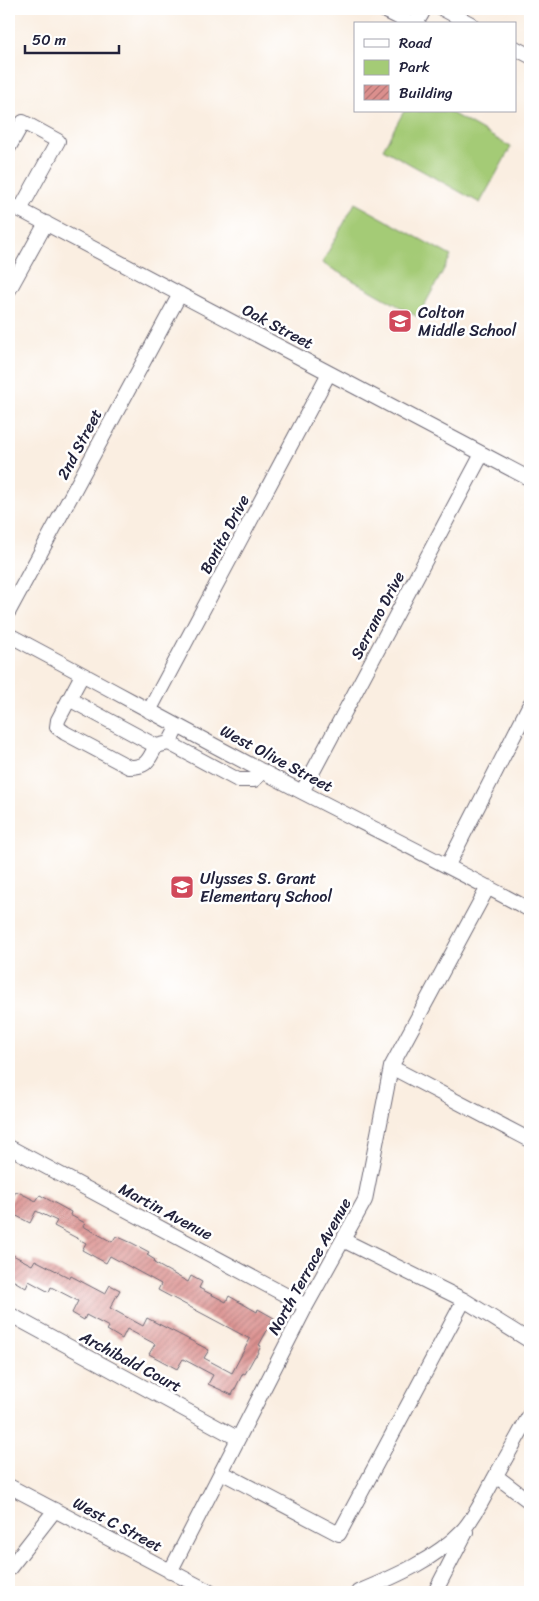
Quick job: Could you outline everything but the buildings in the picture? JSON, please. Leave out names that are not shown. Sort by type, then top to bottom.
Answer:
[{"type":"street","points":[[382,9],[408,22]]},
{"type":"street","points":[[416,22],[424,9]]},
{"type":"street","points":[[451,11],[468,22]]},
{"type":"street","points":[[516,49],[530,56]]},
{"type":"street","points":[[9,147],[23,122],[58,141],[14,207]]},
{"type":"street","name":"Oak Street","points":[[14,207],[530,479]]},
{"type":"street","points":[[9,290],[46,223]]},
{"type":"street","name":"2nd Street","points":[[9,611],[180,294]]},
{"type":"street","name":"Bonita Drive","points":[[149,711],[329,373]]},
{"type":"street","name":"Serrano Drive","points":[[302,792],[482,454]]},
{"type":"street","name":"West Olive Street","points":[[9,635],[302,792],[448,865],[530,910]]},
{"type":"street","points":[[82,675],[58,720],[57,727],[65,733],[130,767],[140,767],[163,745],[178,726]]},
{"type":"street","points":[[69,699],[238,780],[254,780],[263,771]]},
{"type":"street","points":[[448,865],[530,704]]},
{"type":"street","name":"North Terrace Avenue","points":[[170,1572],[306,1306],[365,1200],[391,1067],[488,887]]},
{"type":"street","points":[[391,1067],[530,1140]]},
{"type":"street","name":"Martin Avenue","points":[[9,1147],[306,1306]]},
{"type":"street","points":[[343,1240],[464,1300],[530,1340]]},
{"type":"street","points":[[221,1472],[339,1534],[464,1300]]},
{"type":"street","name":"Archibald Court","points":[[9,1314],[238,1438]]},
{"type":"street","points":[[435,1592],[530,1414]]},
{"type":"street","points":[[496,1476],[530,1502]]},
{"type":"street","name":"West C Street","points":[[9,1486],[210,1592]]},
{"type":"street","points":[[9,1569],[55,1510]]},
{"type":"street","points":[[360,1592],[422,1561],[448,1543],[475,1516]]},
{"type":"green space","points":[[403,112],[450,112],[511,147],[480,203],[383,149]]},
{"type":"green space","points":[[355,203],[451,256],[418,317],[322,263]]},
{"type":"place","name":"Colton Middle School","points":[[400,321]]},
{"type":"place","name":"Ulysses S. Grant Elementary School","points":[[182,887]]}]
